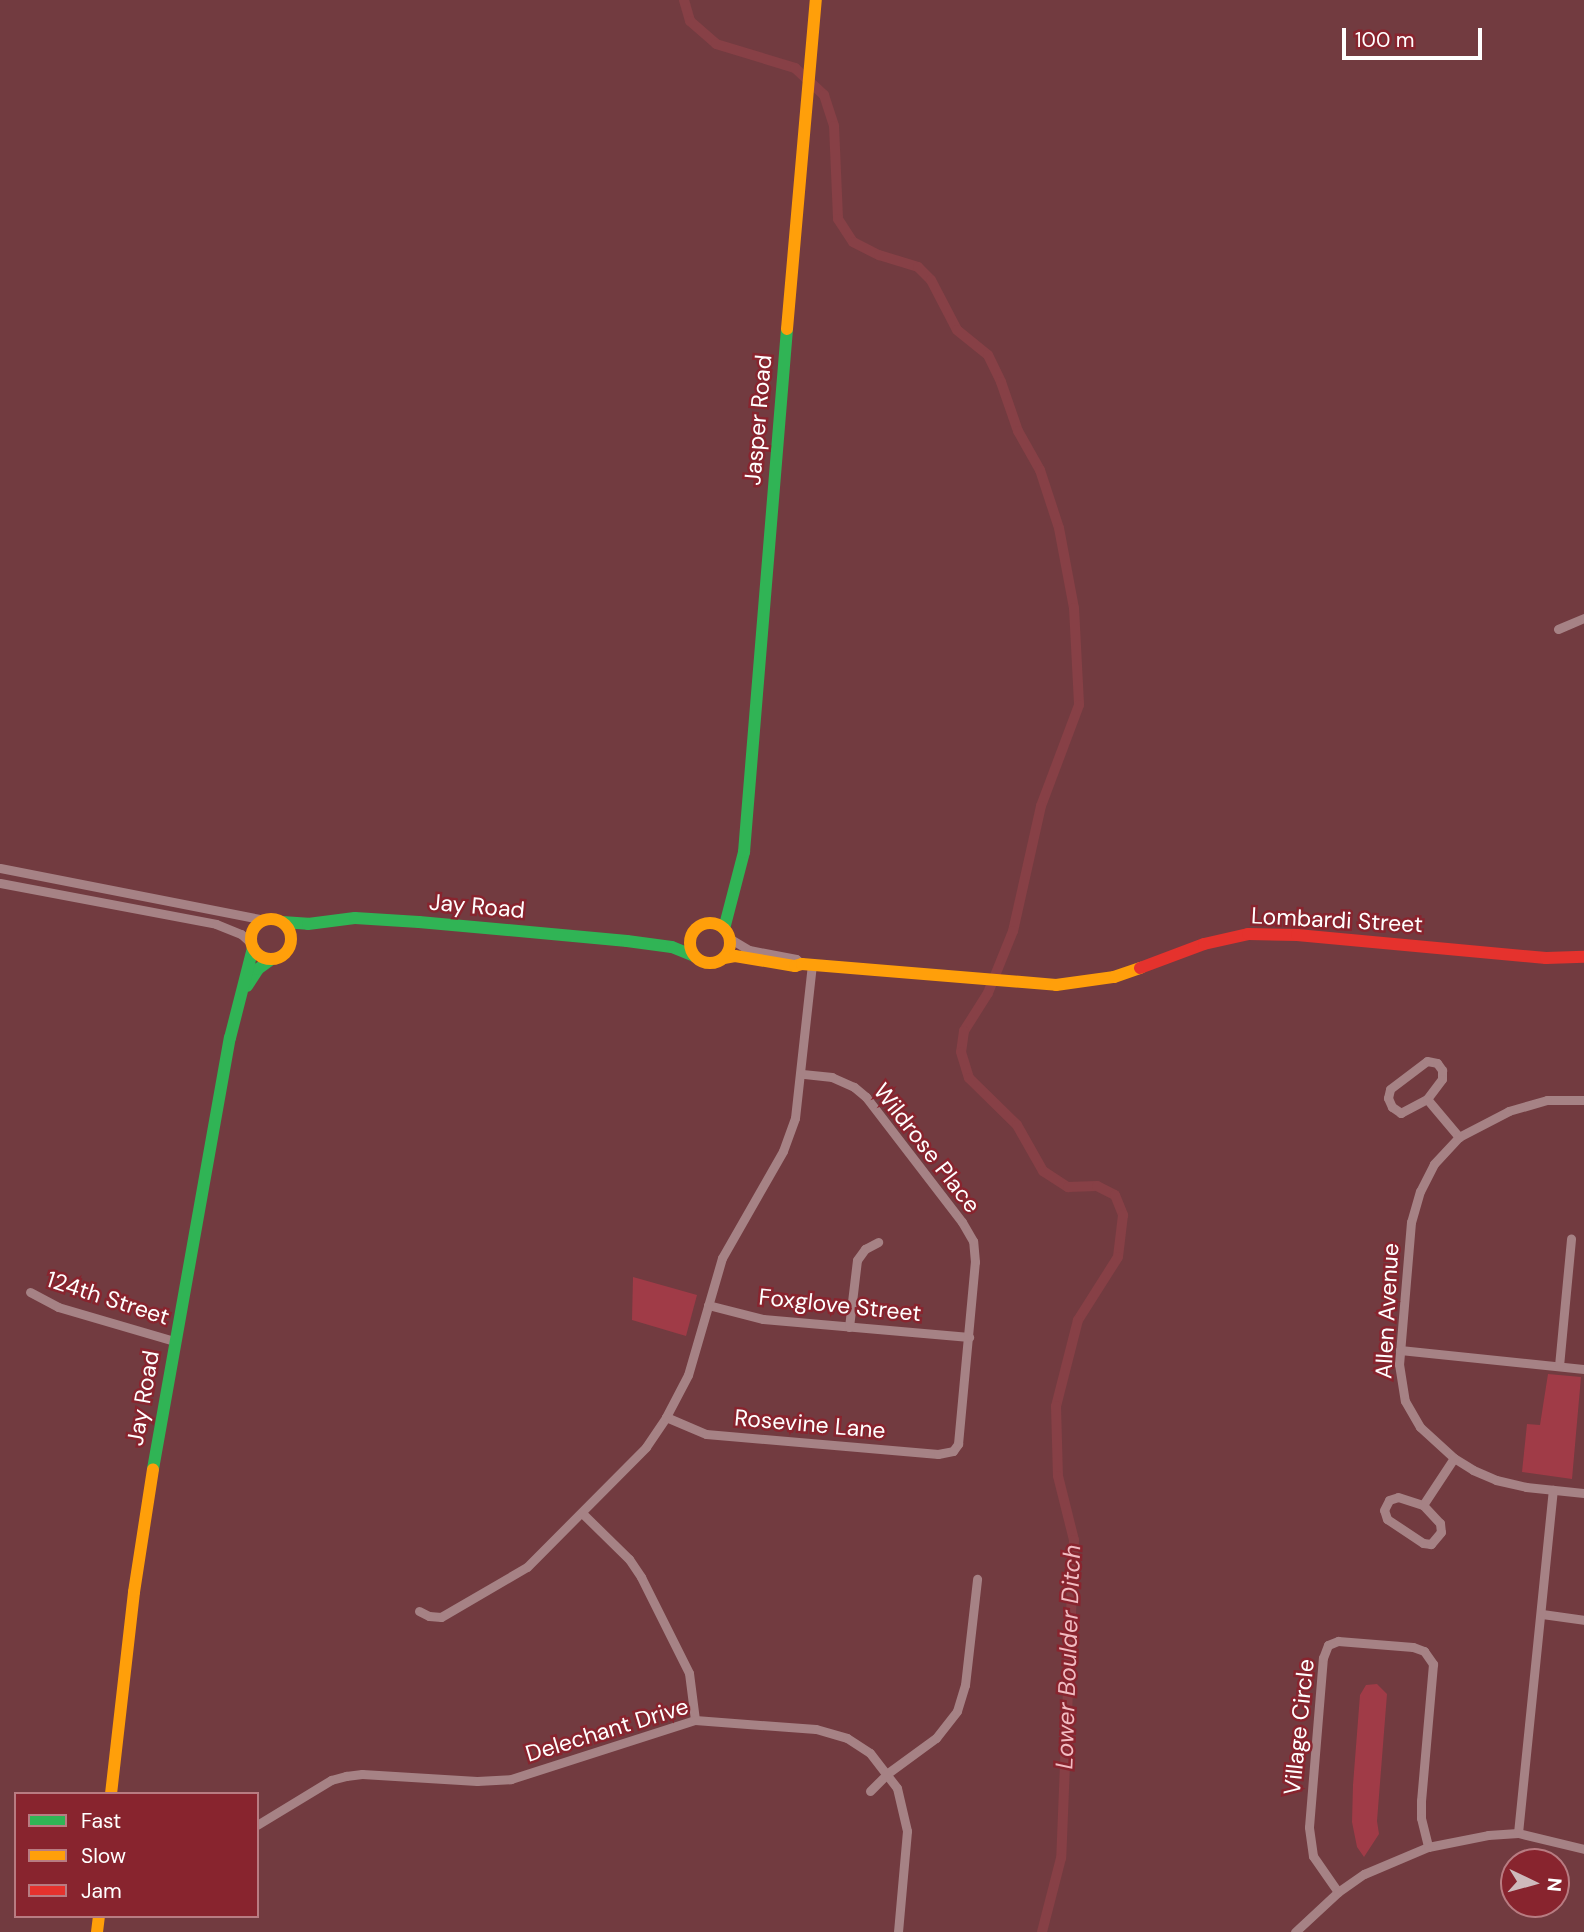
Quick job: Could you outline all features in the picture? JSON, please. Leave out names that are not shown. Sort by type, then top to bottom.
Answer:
[{"type":"street","name":"Jasper Road","points":[[727,933],[741,871],[816,0]]},
{"type":"street","points":[[1558,629],[1584,618]]},
{"type":"street","name":"Jasper Road","points":[[699,927],[712,920],[722,907],[743,844]]},
{"type":"street","points":[[0,868],[282,922],[289,930],[289,947],[282,956],[272,959],[261,956],[241,934],[216,924],[0,883]]},
{"type":"street","name":"Jay Road","points":[[282,922],[323,923],[355,918],[419,922],[627,941],[672,947],[694,956]]},
{"type":"street","points":[[252,945],[255,926],[265,920]]},
{"type":"street","name":"Jay Road","points":[[289,947],[303,933],[323,923]]},
{"type":"street","points":[[715,924],[727,933],[730,948],[724,958],[709,964],[694,956],[690,940],[699,927],[715,924]]},
{"type":"street","name":"Jay Road","points":[[627,941],[678,938],[699,927]]},
{"type":"street","name":"Lombardi Street","points":[[727,933],[749,950],[796,959],[807,965]]},
{"type":"street","name":"Lombardi Street","points":[[724,958],[735,956],[795,967],[807,965],[1056,985],[1099,981],[1215,941],[1259,933],[1546,958],[1584,957]]},
{"type":"street","name":"Jay Road","points":[[111,1792],[144,1523],[174,1341],[236,1013],[252,945]]},
{"type":"street","name":"Jay Road","points":[[236,1013],[253,975],[272,959]]},
{"type":"street","points":[[419,1611],[429,1616],[441,1617],[527,1567],[646,1447],[666,1417],[688,1375],[722,1258],[783,1151],[796,1118],[802,1074],[807,965]]},
{"type":"street","points":[[1427,1061],[1437,1063],[1442,1070],[1442,1079],[1427,1099],[1401,1113],[1392,1107],[1388,1098],[1390,1089],[1427,1061]]},
{"type":"street","name":"Wildrose Place","points":[[802,1074],[832,1077],[854,1087],[866,1097],[962,1222],[973,1241],[975,1262],[961,1435],[953,1451]]},
{"type":"street","points":[[1427,1099],[1459,1137]]},
{"type":"street","name":"Allen Avenue","points":[[1584,1100],[1547,1100],[1508,1111],[1459,1137],[1434,1164],[1420,1191],[1411,1222],[1400,1350],[1400,1382],[1405,1401],[1420,1427],[1454,1458],[1496,1480],[1584,1493]]},
{"type":"street","points":[[1559,1366],[1572,1239]]},
{"type":"street","points":[[849,1326],[857,1260],[865,1249],[878,1242]]},
{"type":"street","name":"124th Street","points":[[30,1292],[58,1307],[174,1341]]},
{"type":"street","name":"Foxglove Street","points":[[708,1305],[763,1319],[969,1338]]},
{"type":"street","points":[[1400,1350],[1584,1368]]},
{"type":"street","name":"Rosevine Lane","points":[[666,1417],[706,1434],[938,1454],[953,1451]]},
{"type":"street","points":[[1423,1505],[1454,1458]]},
{"type":"street","points":[[1518,1833],[1553,1490]]},
{"type":"street","points":[[1398,1497],[1423,1505],[1440,1523],[1441,1532],[1431,1544],[1423,1543],[1387,1519],[1384,1510],[1389,1500],[1398,1497]]},
{"type":"street","points":[[582,1513],[629,1559],[641,1577],[689,1673],[695,1720]]},
{"type":"street","points":[[870,1791],[888,1773],[930,1744],[957,1711],[965,1685],[977,1579]]},
{"type":"street","points":[[1542,1614],[1584,1620]]},
{"type":"street","name":"Village Circle","points":[[1338,1892],[1313,1856],[1309,1827],[1323,1658],[1328,1645],[1338,1641],[1413,1647],[1424,1651],[1433,1664],[1421,1801],[1421,1818],[1428,1847]]},
{"type":"street","name":"Delechant Drive","points":[[259,1824],[331,1780],[346,1776],[362,1774],[477,1781],[511,1779],[695,1720],[833,1732],[870,1753],[888,1773],[902,1802],[907,1831],[898,1932]]},
{"type":"street","points":[[1295,1932],[1338,1892],[1394,1859],[1428,1847],[1488,1835],[1518,1833],[1584,1849]]},
{"type":"shaded area","points":[[633,1277],[697,1295],[686,1336],[632,1320]]},
{"type":"shaded area","points":[[1548,1374],[1581,1377],[1572,1479],[1522,1472],[1527,1424],[1540,1425]]},
{"type":"shaded area","points":[[1377,1684],[1387,1694],[1377,1821],[1379,1834],[1364,1857],[1357,1847],[1352,1822],[1353,1785],[1360,1695],[1366,1685]]},
{"type":"waterway","name":"Lower Boulder Ditch","points":[[684,0],[690,21],[716,44],[795,68],[824,95],[834,126],[838,219],[853,242],[879,255],[918,267],[931,280],[957,330],[988,355],[1001,382],[1018,431],[1040,470],[1059,528],[1074,608],[1079,705],[1041,806],[1013,931],[988,993],[964,1031],[961,1052],[969,1078],[1017,1125],[1043,1171],[1068,1187],[1097,1186],[1115,1195],[1123,1215],[1118,1257],[1078,1320],[1056,1406],[1058,1476],[1074,1540],[1061,1858],[1042,1932]]},
{"type":"traffic: fast","points":[[724,929],[744,852],[787,329]]},
{"type":"traffic: fast","points":[[282,922],[308,924],[355,918],[419,922],[627,941],[672,947],[694,956]]},
{"type":"traffic: fast","points":[[153,1469],[230,1038],[253,948]]},
{"type":"traffic: fast","points":[[247,986],[258,969],[272,959]]},
{"type":"traffic: slow","points":[[787,329],[816,0]]},
{"type":"traffic: slow","points":[[271,919],[285,925],[291,939],[285,953],[271,959],[257,953],[251,939],[257,925],[271,919]]},
{"type":"traffic: slow","points":[[710,923],[718,924],[724,929],[729,935],[730,943],[729,951],[724,957],[718,962],[710,963],[702,962],[696,957],[691,951],[690,943],[691,935],[696,929],[702,924],[710,923]]},
{"type":"traffic: slow","points":[[724,958],[735,956],[795,966],[802,964],[1056,985],[1114,977],[1140,968]]},
{"type":"traffic: slow","points":[[111,1792],[134,1592],[153,1469]]},
{"type":"traffic: slow","points":[[97,1932],[99,1918]]},
{"type":"traffic: jam","points":[[1140,968],[1204,944],[1248,934],[1297,935],[1546,958],[1584,957]]}]
